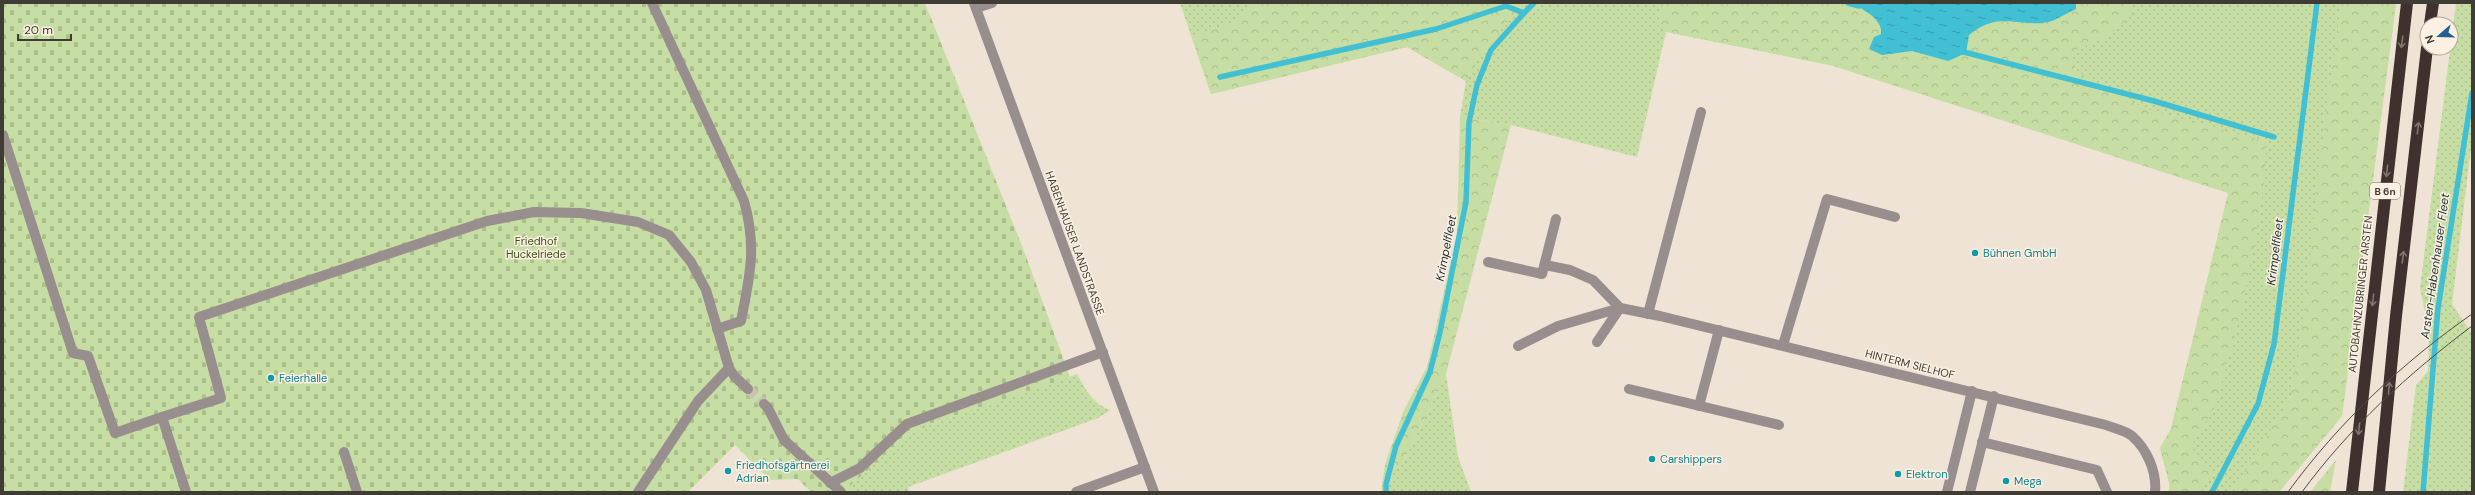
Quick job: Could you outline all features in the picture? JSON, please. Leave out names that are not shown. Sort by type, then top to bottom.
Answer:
[{"type":"highway","name":"AUTOBAHNZUBRINGER ARSTEN","points":[[2352,492],[2407,3]]},
{"type":"highway","points":[[2431,16],[2433,3]]},
{"type":"highway","name":"B 6n","points":[[2379,492],[2396,316],[2427,56]]},
{"type":"street","points":[[652,3],[744,201],[751,224],[753,257],[741,321],[717,329]]},
{"type":"street","points":[[975,6],[992,3]]},
{"type":"street","name":"HABENHAUSER LANDSTRASSE","points":[[975,6],[1154,492]]},
{"type":"street","points":[[1648,314],[1701,112]]},
{"type":"street","points":[[3,134],[73,353],[88,356],[115,433],[221,398],[199,317],[487,221],[534,212],[581,213],[638,222],[669,235],[691,262],[706,290],[729,368],[735,377],[748,389]]},
{"type":"street","points":[[1783,345],[1827,200],[1895,216]]},
{"type":"street","points":[[1488,262],[1542,274],[1556,218]]},
{"type":"street","points":[[1545,265],[1570,270],[1593,280],[1620,308]]},
{"type":"street","points":[[1597,342],[1620,308]]},
{"type":"street","points":[[1518,346],[1558,326],[1620,308]]},
{"type":"street","name":"HINTERM SIELHOF","points":[[1620,308],[1783,345],[1994,396],[2106,425],[2131,435],[2142,447],[2151,465],[2156,483],[2155,492]]},
{"type":"street","points":[[1699,406],[1719,330]]},
{"type":"street","points":[[830,482],[860,468],[907,424],[1103,352]]},
{"type":"street","points":[[638,492],[698,401],[729,368]]},
{"type":"street","points":[[1629,389],[1779,425]]},
{"type":"street","points":[[1947,492],[1972,391]]},
{"type":"street","points":[[1970,492],[1994,396]]},
{"type":"street","points":[[764,404],[768,408],[784,440],[841,492]]},
{"type":"street","points":[[162,417],[186,492]]},
{"type":"street","points":[[1982,442],[2097,470],[2107,492]]},
{"type":"street","points":[[344,452],[357,492]]},
{"type":"street","points":[[1076,492],[1145,467]]},
{"type":"green space","name":"Friedhof Huckelriede","points":[[3,3],[925,3],[1024,251],[1070,377],[935,423],[907,435],[850,486],[855,492],[811,492],[798,479],[770,480],[735,445],[688,492],[3,492]]},
{"type":"green space","points":[[1180,3],[2396,3],[2342,416],[2279,492],[2168,492],[2170,486],[2160,448],[2171,429],[2228,193],[1834,66],[1666,32],[1637,157],[1511,125],[1460,117],[1466,81],[1407,47],[1211,94]]},
{"type":"green space","points":[[1255,3],[1523,3],[1475,63],[1466,81],[1407,47],[1211,94],[1191,35],[1236,22]]},
{"type":"green space","points":[[1662,3],[1853,3],[1872,15],[1881,30],[1882,55],[1912,51],[1948,61],[1966,53],[1969,35],[1984,23],[2007,20],[2044,23],[2076,9],[2076,3],[2125,3],[2134,14],[2101,40],[2070,52],[2076,71],[2147,109],[2267,142],[2262,200],[2242,309],[2216,405],[2191,447],[2213,471],[2201,492],[2168,492],[2170,486],[2160,448],[2171,429],[2229,193],[1834,66],[1666,31],[1658,26]]},
{"type":"green space","points":[[2341,3],[2396,3],[2342,416],[2279,492],[2233,492],[2291,396],[2307,289],[2319,165]]},
{"type":"green space","points":[[2456,3],[2472,3],[2472,140],[2452,304],[2472,334],[2472,492],[2403,492],[2416,385],[2428,371],[2429,332],[2420,288],[2449,56],[2459,56],[2459,16],[2454,16]]},
{"type":"green space","points":[[1460,117],[1511,125],[1446,374],[1400,468],[1385,464],[1404,410],[1427,367],[1457,234]]},
{"type":"green space","points":[[1077,374],[1091,396],[1105,408],[1111,410],[1098,418],[908,487],[909,492],[855,492],[850,486],[907,435],[935,423]]},
{"type":"green space","points":[[1446,374],[1458,457],[1471,492],[1381,492],[1385,464],[1400,468]]},
{"type":"green space","points":[[2336,460],[2330,492],[2310,492]]},
{"type":"water","points":[[2076,3],[2076,9],[2046,23],[2005,21],[1989,24],[1979,28],[1969,35],[1966,53],[1948,61],[1912,51],[1882,55],[1869,49],[1874,37],[1881,34],[1881,29],[1876,19],[1853,4]]},
{"type":"waterway","points":[[1220,77],[1436,29],[1506,6],[1524,13],[1534,3]]},
{"type":"waterway","points":[[1848,3],[1859,6]]},
{"type":"waterway","name":"Krimpelfleet","points":[[2212,492],[2258,404],[2274,344],[2317,3]]},
{"type":"waterway","name":"Krimpelfleet","points":[[1386,492],[1386,484],[1396,446],[1430,372],[1440,332],[1466,202],[1469,122],[1477,85],[1491,50],[1524,13]]},
{"type":"waterway","points":[[1960,51],[2154,101],[2274,137]]},
{"type":"waterway","name":"Arsten-Habenhauser Fleet","points":[[2423,492],[2438,308],[2472,93]]},
{"type":"tunnel","points":[[748,389],[764,404]]},
{"type":"tram line","points":[[2288,492],[2328,442],[2373,395],[2396,373],[2472,314]]},
{"type":"tram line","points":[[2302,492],[2339,446],[2381,403],[2425,363],[2472,326]]},
{"type":"place","name":"Bühnen GmbH","points":[[1975,253]]},
{"type":"place","name":"Feierhalle","points":[[271,378]]},
{"type":"place","name":"Carshippers","points":[[1652,459]]},
{"type":"place","name":"Friedhofsgärtnerei Adrian","points":[[728,471]]},
{"type":"place","name":"Elektron","points":[[1898,474]]},
{"type":"place","name":"Mega","points":[[2006,481]]}]
